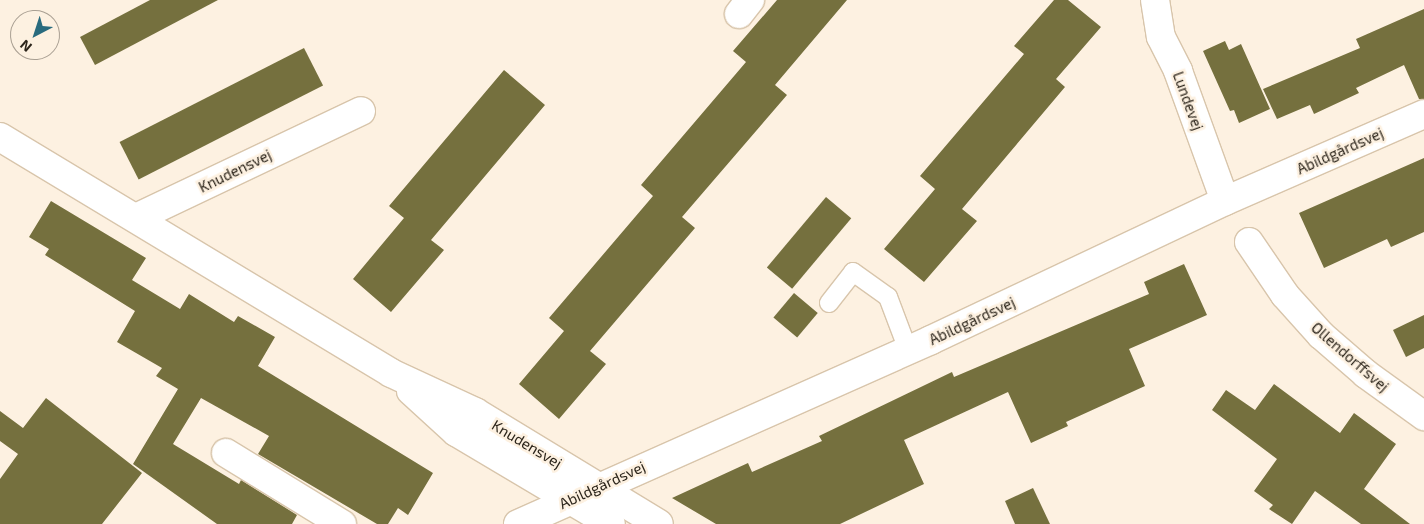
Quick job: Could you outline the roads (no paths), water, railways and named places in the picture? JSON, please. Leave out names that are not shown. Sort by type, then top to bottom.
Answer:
[{"type":"street","name":"Lundevej","points":[[1154,0],[1161,37],[1178,71],[1225,201]]},
{"type":"street","name":"Knudensvej","points":[[136,218],[360,111]]},
{"type":"street","name":"Abildgårdsvej","points":[[518,524],[597,487],[908,350],[1225,201],[1424,114]]},
{"type":"street","name":"Knudensvej","points":[[0,136],[391,373],[474,412],[659,524]]},
{"type":"street","name":"Ollendorffsvej","points":[[1249,242],[1285,296],[1321,335],[1366,374],[1424,416]]},
{"type":"street","name":"Knudensvej","points":[[391,373],[456,432],[611,524]]},
{"type":"street","points":[[226,453],[342,524]]},
{"type":"lane","points":[[829,303],[853,272],[888,297],[908,350]]}]
